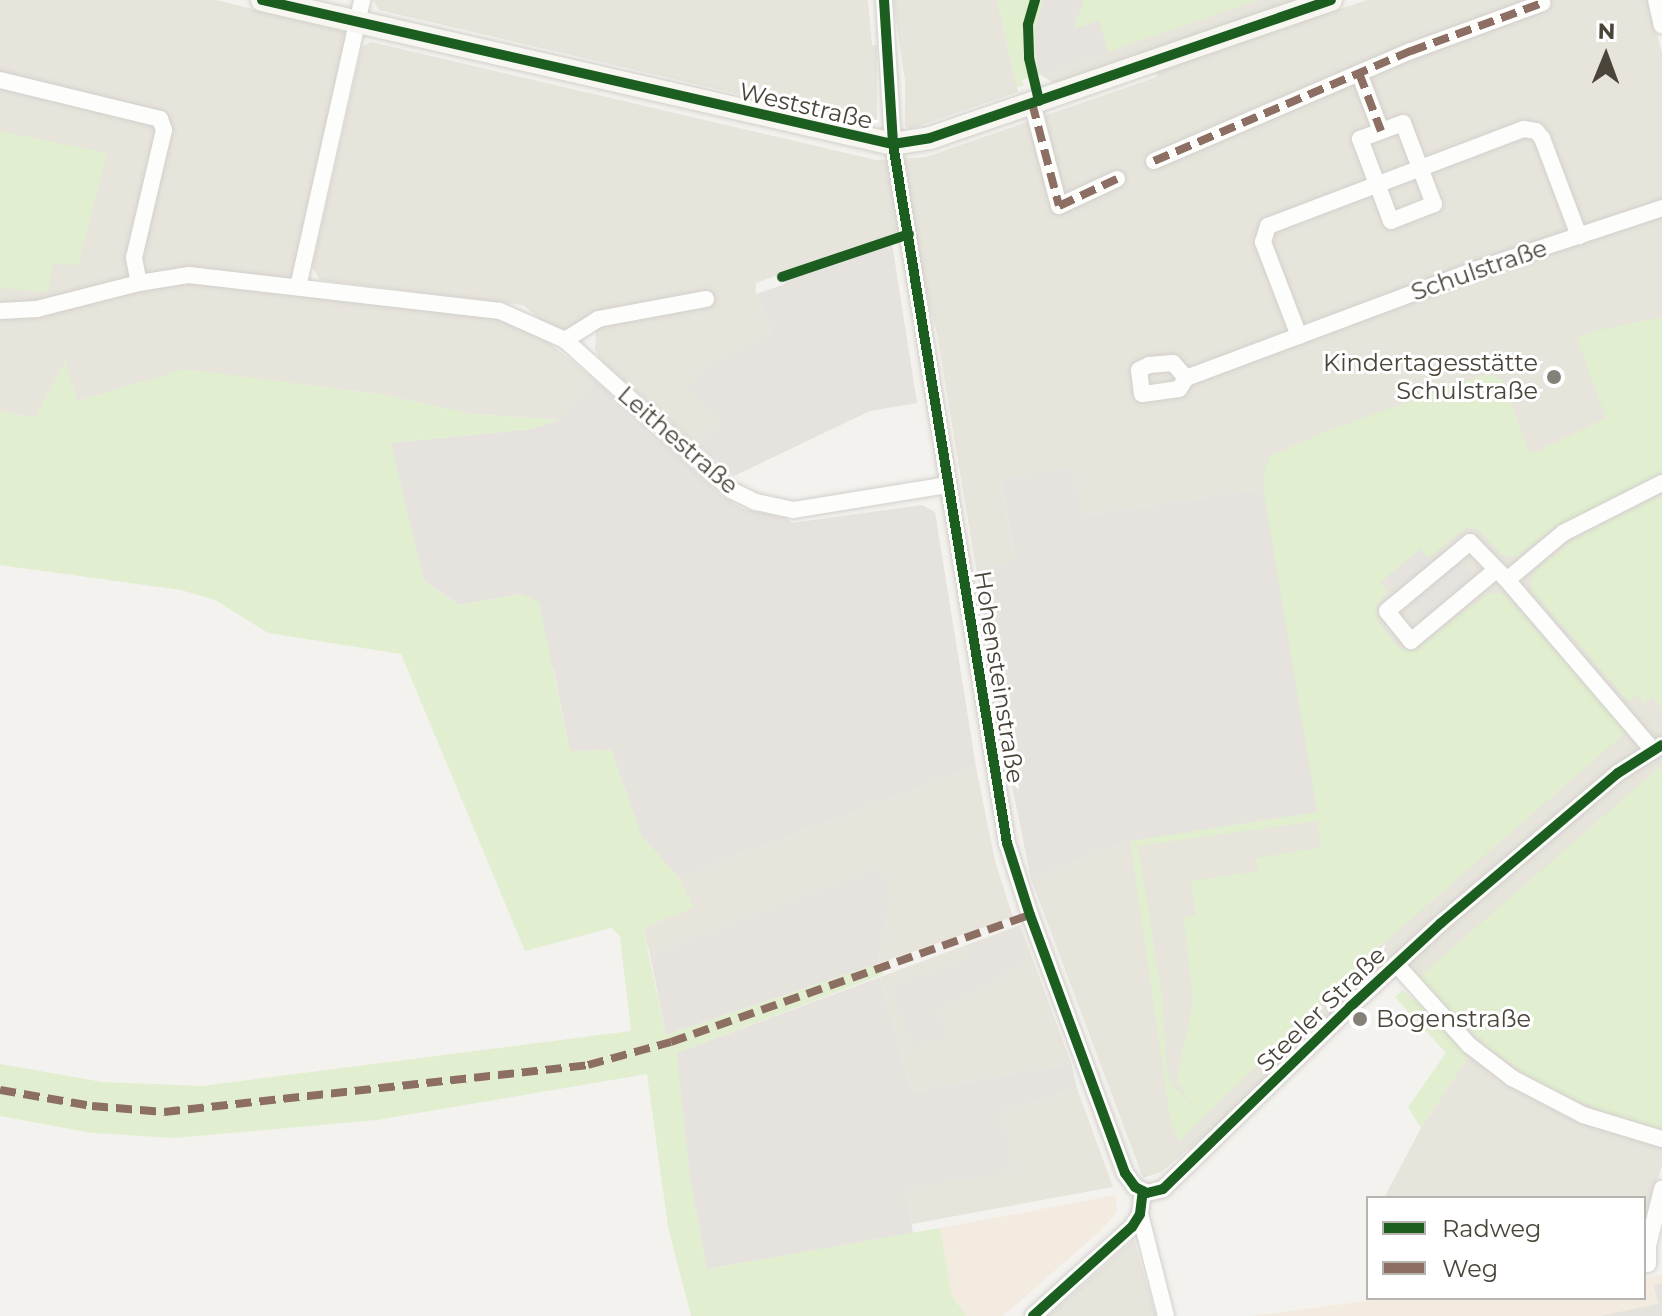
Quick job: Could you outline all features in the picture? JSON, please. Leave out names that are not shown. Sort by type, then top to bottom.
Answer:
[{"type":"street","name":"Weststraße","points":[[262,0],[360,11],[893,144],[930,138],[1331,0]]},
{"type":"street","name":"Hohensteinstraße","points":[[884,0],[893,144],[1012,865],[1125,1173],[1130,1182],[1143,1191]]},
{"type":"street","points":[[1656,0],[1662,25]]},
{"type":"street","points":[[1154,161],[1359,73],[1542,3]]},
{"type":"street","points":[[298,287],[360,11]]},
{"type":"street","points":[[1359,73],[1381,131]]},
{"type":"street","points":[[0,80],[160,119],[164,130],[134,258],[139,283]]},
{"type":"street","points":[[1032,103],[1059,206],[1117,179]]},
{"type":"street","points":[[1403,123],[1434,204],[1391,221],[1360,139],[1381,131],[1403,123]]},
{"type":"street","points":[[1299,336],[1263,242],[1265,230],[1524,129],[1536,131],[1542,138],[1579,236]]},
{"type":"street","name":"Schulstraße","points":[[1186,378],[1662,208]]},
{"type":"street","name":"Leithestraße","points":[[0,311],[37,309],[139,283],[189,275],[500,311],[565,340],[731,490],[756,502],[793,510],[948,485]]},
{"type":"street","points":[[565,340],[598,319],[706,299]]},
{"type":"street","points":[[1657,747],[1501,575],[1470,542],[1387,611],[1411,641],[1501,575],[1563,533],[1662,483]]},
{"type":"street","name":"Steeler Straße","points":[[1143,1191],[1163,1189],[1396,964],[1618,773],[1657,747]]},
{"type":"street","points":[[1396,964],[1469,1045],[1512,1078],[1583,1115],[1662,1139]]},
{"type":"street","points":[[1648,1264],[1648,1246],[1662,1189]]},
{"type":"street","points":[[1143,1191],[1140,1214],[1166,1316]]},
{"type":"street","points":[[1033,1316],[1132,1227],[1140,1214]]},
{"type":"shaded area","points":[[0,0],[216,0],[351,33],[298,286],[499,318],[536,332],[595,380],[559,420],[472,414],[379,394],[185,370],[77,401],[65,362],[35,418],[0,411]]},
{"type":"shaded area","points":[[373,0],[868,0],[872,45],[877,45],[877,119],[871,125],[379,10]]},
{"type":"shaded area","points":[[893,0],[997,0],[1018,92],[910,129],[905,126],[905,81]]},
{"type":"shaded area","points":[[1044,0],[1306,0],[1059,86],[1039,74],[1034,49]]},
{"type":"shaded area","points":[[1044,0],[1084,0],[1073,29],[1099,21],[1108,52],[1039,74],[1035,30]]},
{"type":"shaded area","points":[[1367,0],[1649,0],[1662,53],[1662,1166],[1646,1216],[1646,1196],[1385,1196],[1421,1128],[1470,1054],[1398,975],[1161,1172],[1143,1178],[1031,879],[1128,841],[1263,488],[1082,516],[1001,480],[1015,562],[976,568],[937,334],[910,234],[833,261],[829,256],[756,283],[756,294],[773,334],[688,390],[725,421],[696,444],[600,359],[595,349],[597,317],[565,340],[523,305],[320,280],[312,267],[362,47],[371,42],[876,160],[926,157],[1157,77],[1156,70]]},
{"type":"shaded area","points":[[892,243],[917,403],[870,411],[734,476],[696,444],[724,421],[687,389],[705,367],[773,334],[756,294],[785,284],[784,279]]},
{"type":"shaded area","points":[[595,380],[723,497],[744,509],[786,518],[792,523],[922,505],[935,512],[976,767],[678,877],[642,837],[611,750],[570,751],[554,671],[522,594],[459,605],[424,581],[390,443],[532,429],[559,420]]},
{"type":"shaded area","points":[[1073,468],[1082,516],[1263,488],[1317,812],[1128,841],[1031,879],[1009,771],[976,568],[1015,561],[1001,479]]},
{"type":"shaded area","points":[[1421,549],[1440,573],[1460,558],[1476,578],[1428,620],[1409,599],[1393,590],[1384,579]]},
{"type":"shaded area","points":[[1052,552],[1049,564],[994,579],[1001,623],[989,625],[980,568]]},
{"type":"shaded area","points":[[849,557],[861,629],[871,645],[954,631],[975,765],[945,771],[926,647],[871,656],[865,662],[882,767],[845,777],[809,558]]},
{"type":"shaded area","points":[[976,767],[995,861],[1013,917],[877,964],[891,899],[788,904],[650,955],[643,928],[693,907],[678,877]]},
{"type":"shaded area","points":[[880,868],[891,899],[877,964],[666,1035],[650,955]]},
{"type":"shaded area","points":[[1020,925],[1071,1063],[912,1092],[880,977]]},
{"type":"shaded area","points":[[1019,927],[1027,961],[938,1009],[946,1036],[911,1049],[891,987],[970,958],[966,947]]},
{"type":"shaded area","points":[[880,977],[912,1092],[1071,1063],[1077,1088],[1040,1102],[1002,1107],[1011,1172],[906,1188],[913,1233],[707,1269],[690,1179],[676,1053]]},
{"type":"shaded area","points":[[1077,1088],[1113,1187],[912,1224],[905,1188],[1002,1107],[1040,1102]]},
{"type":"shaded area","points":[[1116,1195],[1117,1212],[1099,1232],[1003,1316],[966,1316],[952,1296],[940,1228]]},
{"type":"shaded area","points":[[1134,1240],[1156,1316],[1048,1316]]},
{"type":"shaded area","points":[[1662,1274],[1662,1316],[1250,1316],[1374,1300],[1646,1300],[1646,1278]]},
{"type":"shaded area","points":[[1662,1283],[1662,1316],[1599,1316],[1658,1304],[1654,1285]]},
{"type":"green space","points":[[997,0],[1044,0],[1034,49],[1039,74],[1022,80],[1024,85],[1017,88]]},
{"type":"green space","points":[[1084,0],[1257,0],[1108,52],[1099,21],[1072,30]]},
{"type":"green space","points":[[0,131],[107,153],[78,265],[53,264],[48,292],[0,288]]},
{"type":"green space","points":[[1662,317],[1662,472],[1557,526],[1515,557],[1502,555],[1478,529],[1466,528],[1428,558],[1421,550],[1380,582],[1388,593],[1376,606],[1378,622],[1398,647],[1415,651],[1487,594],[1503,593],[1623,727],[1624,734],[1371,954],[1179,1141],[1171,1124],[1130,841],[1317,812],[1263,488],[1264,471],[1271,456],[1326,431],[1487,374],[1502,380],[1529,451],[1536,452],[1606,418],[1577,339],[1594,331]],"holes":[[[1317,821],[1321,848],[1256,858],[1258,871],[1191,881],[1196,915],[1184,918],[1193,1003],[1176,1082],[1197,1108],[1173,1086],[1167,1073],[1162,997],[1138,846]]]},
{"type":"green space","points":[[65,361],[77,401],[185,369],[379,394],[472,414],[559,420],[532,429],[391,443],[424,581],[459,605],[522,594],[539,602],[570,751],[611,750],[642,836],[678,877],[694,907],[643,928],[666,1035],[877,964],[884,974],[677,1053],[690,1179],[707,1269],[940,1228],[952,1296],[966,1316],[691,1316],[668,1227],[647,1074],[377,1120],[174,1138],[92,1133],[0,1116],[0,1064],[102,1082],[202,1086],[631,1031],[620,936],[611,928],[525,951],[401,654],[268,633],[215,600],[181,590],[0,565],[0,411],[35,418]]},
{"type":"green space","points":[[1662,495],[1661,708],[1652,697],[1644,703],[1637,694],[1629,702],[1533,592],[1531,583],[1534,572],[1574,539]]},
{"type":"green space","points":[[1662,765],[1662,1130],[1608,1113],[1541,1084],[1486,1046],[1419,977]]},
{"type":"green space","points":[[1402,990],[1432,1014],[1470,1054],[1421,1128],[1408,1107],[1446,1053],[1395,997]]},
{"type":"marked path","points":[[1154,161],[1411,51],[1542,3]]},
{"type":"marked path","points":[[1359,73],[1381,131]]},
{"type":"marked path","points":[[1032,103],[1059,206],[1117,179]]},
{"type":"marked path","points":[[0,1090],[92,1106],[164,1112],[588,1065],[671,1042],[1030,915]]},
{"type":"cycle path","points":[[262,0],[893,144],[930,138],[1331,0]]},
{"type":"cycle path","points":[[884,0],[893,144],[1007,843],[1030,915],[1125,1173],[1135,1187],[1147,1193],[1163,1189],[1441,923],[1618,773],[1662,745]]},
{"type":"cycle path","points":[[1035,0],[1028,25],[1029,58],[1039,101]]},
{"type":"cycle path","points":[[782,277],[909,234]]},
{"type":"cycle path","points":[[1033,1316],[1132,1227],[1140,1214],[1143,1191]]},
{"type":"place","name":"Kindertagesstätte Schulstraße","points":[[1554,377]]},
{"type":"place","name":"Bogenstraße","points":[[1360,1019]]}]
